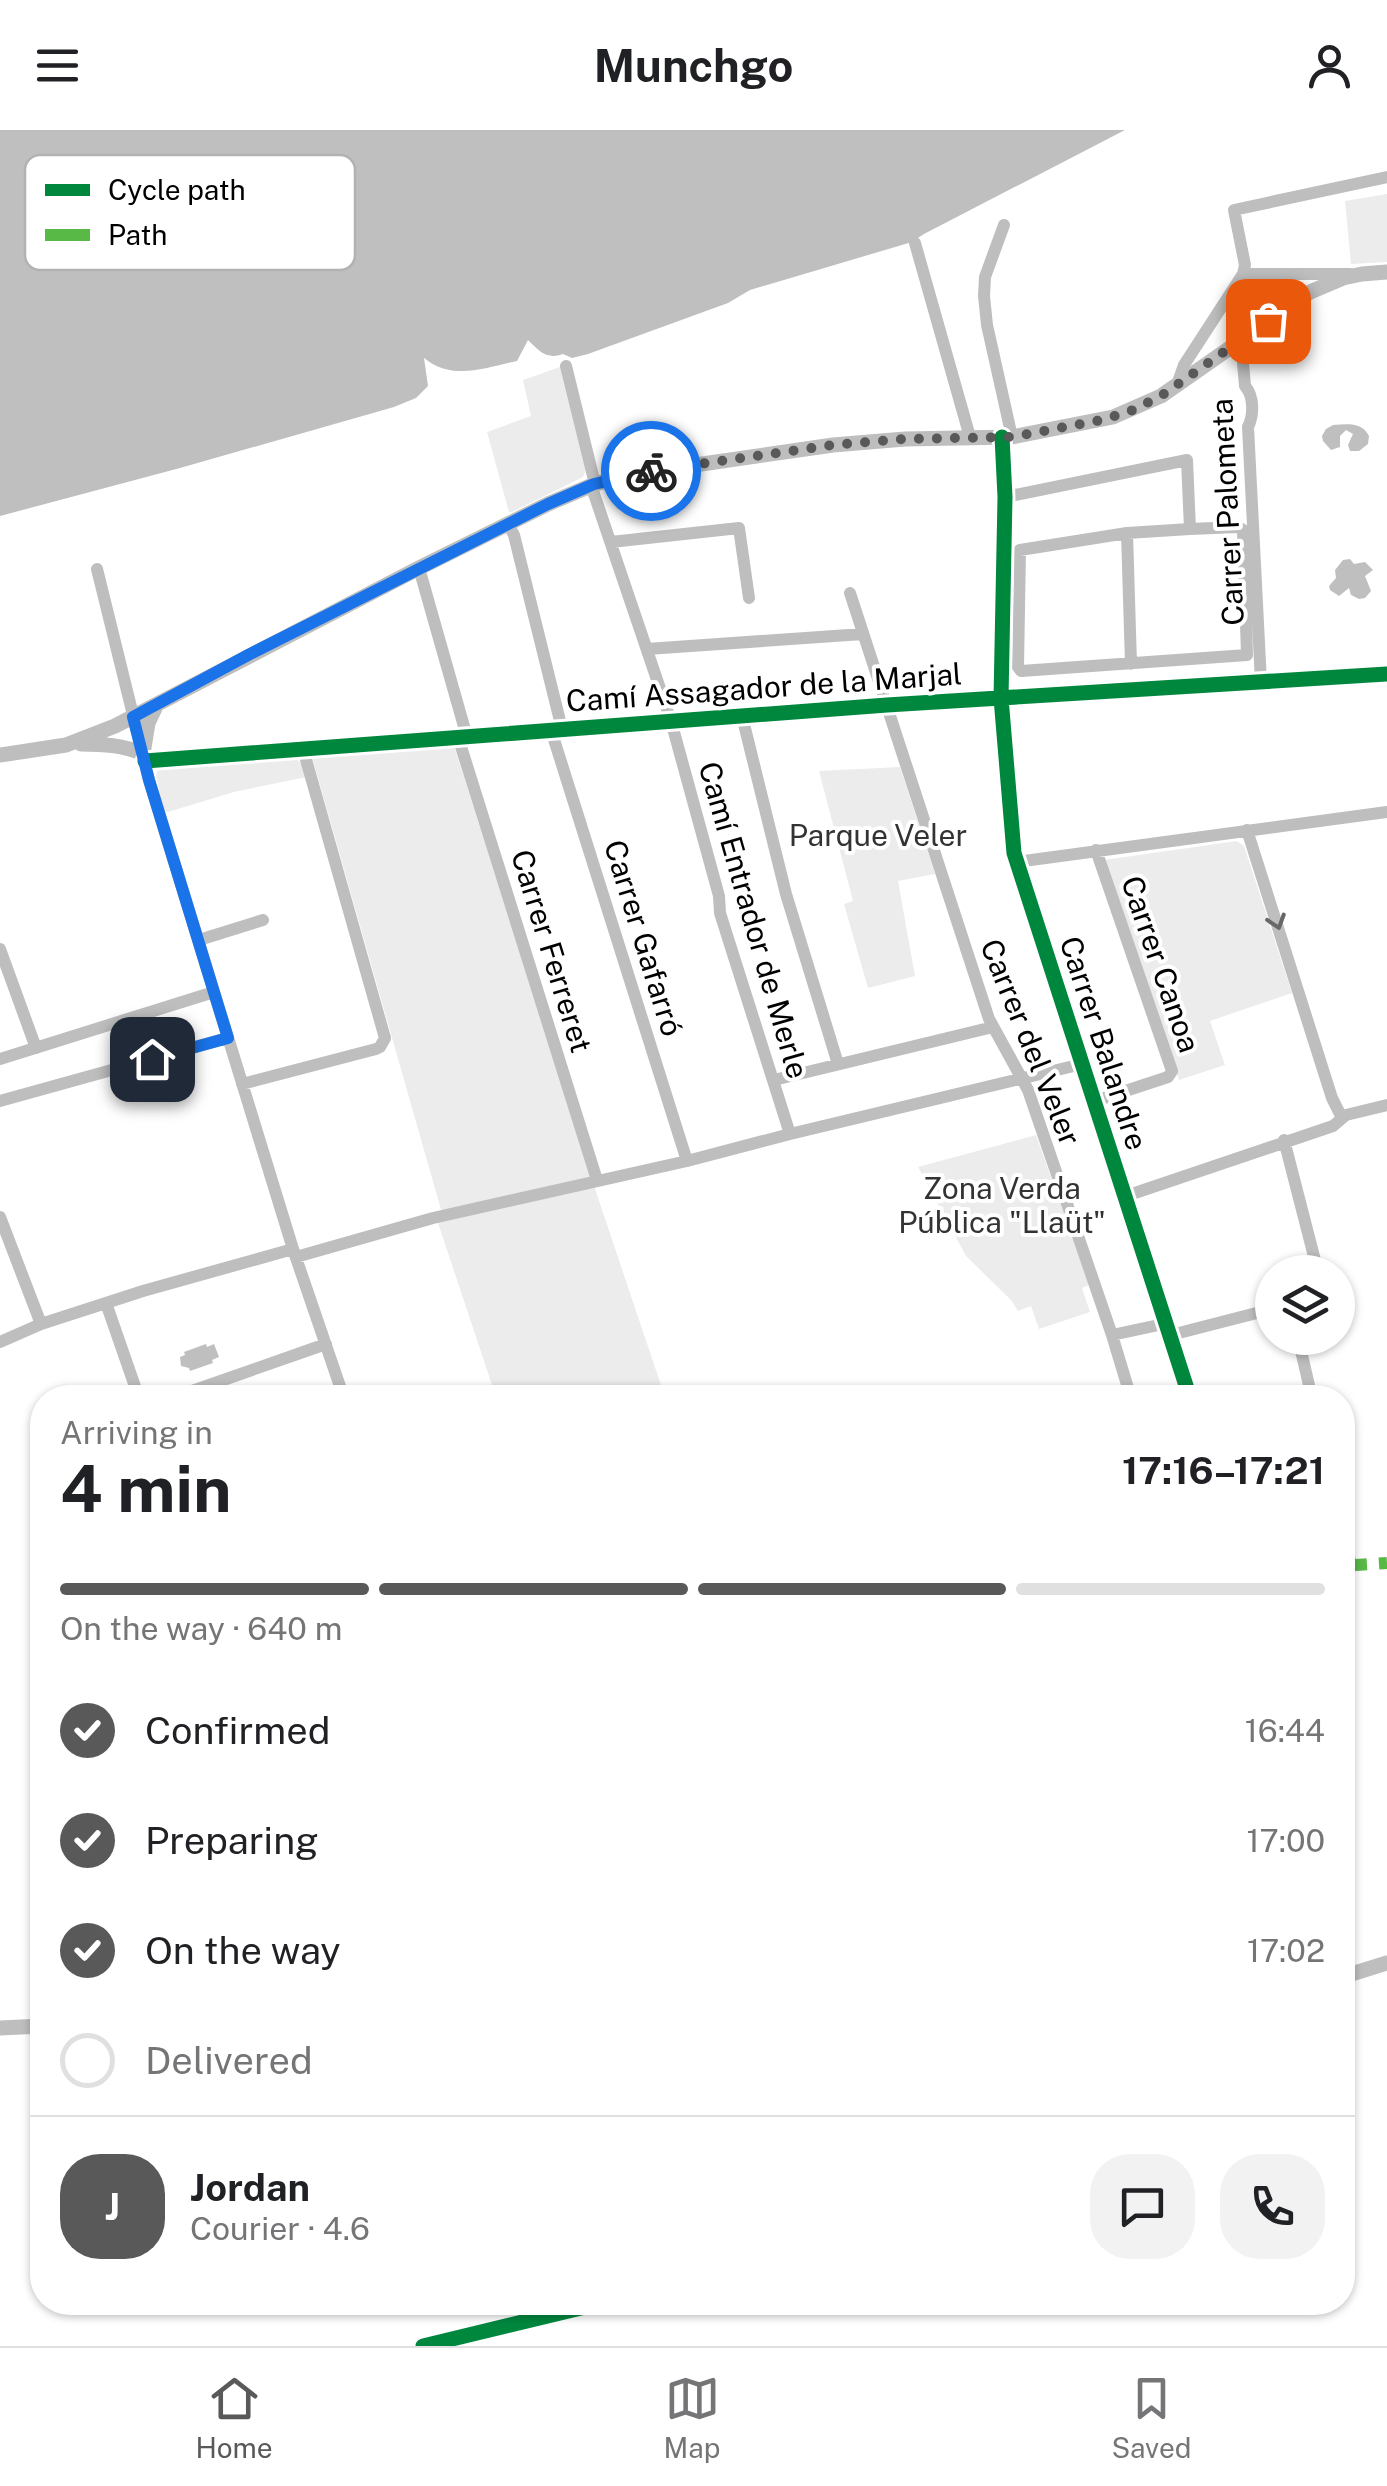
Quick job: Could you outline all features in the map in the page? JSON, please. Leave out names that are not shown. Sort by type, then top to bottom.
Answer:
[{"type":"main road","points":[[66,745],[133,717],[419,568],[593,484],[634,474],[833,445],[1007,437],[1113,417],[1147,404],[1177,386],[1310,292],[1343,278],[1387,272]]},
{"type":"main road","points":[[0,755],[100,744],[134,750],[144,757],[148,723],[157,704]]},
{"type":"main road","points":[[1355,1973],[1387,1964]]},
{"type":"main road","points":[[0,2028],[30,2027]]},
{"type":"street","points":[[1177,386],[1184,365],[1243,274],[1245,265],[1234,210],[1387,177]]},
{"type":"street","name":"Carrer Balandre","points":[[1004,225],[986,277],[984,296],[1007,437],[1002,698],[1016,862],[1186,1385]]},
{"type":"street","points":[[916,243],[970,437]]},
{"type":"street","points":[[1243,274],[1362,274]]},
{"type":"street","name":"Carrer Palometa","points":[[1241,340],[1252,418],[1248,427],[1261,682]]},
{"type":"street","name":"Camí Entrador de Merle","points":[[566,366],[593,484],[671,720],[719,896],[720,913],[790,1134]]},
{"type":"street","points":[[1005,497],[1187,460],[1190,530]]},
{"type":"street","name":"Carrer Gafarró","points":[[508,524],[514,534],[557,729],[687,1162]]},
{"type":"street","points":[[611,542],[739,528],[749,598]]},
{"type":"street","points":[[1190,530],[1243,530],[1248,653],[1245,656],[1022,671],[1018,667],[1020,550],[1128,533],[1190,530]]},
{"type":"street","points":[[1128,533],[1131,664]]},
{"type":"street","name":"Carrer Ferreret","points":[[419,568],[463,737],[597,1180]]},
{"type":"street","points":[[97,570],[144,757],[294,1253],[340,1385]]},
{"type":"street","name":"Carrer del Veler","points":[[850,592],[992,1027],[1028,1090],[1127,1385]]},
{"type":"street","points":[[647,649],[863,634]]},
{"type":"street","name":"Camí Assagador de la Marjal","points":[[144,757],[1387,674]]},
{"type":"street","points":[[742,716],[786,894],[838,1064]]},
{"type":"street","points":[[242,1084],[376,1049],[385,1038],[304,749]]},
{"type":"street","name":"Carrer Canoa","points":[[1016,862],[1387,812]]},
{"type":"street","points":[[1247,830],[1332,1098],[1342,1118]]},
{"type":"street","name":"Carrer Canoa","points":[[1095,1101],[1168,1077],[1172,1071],[1096,850]]},
{"type":"street","points":[[199,940],[264,920]]},
{"type":"street","points":[[0,949],[36,1048]]},
{"type":"street","points":[[0,1060],[214,992]]},
{"type":"street","points":[[774,1080],[992,1027]]},
{"type":"street","points":[[0,1100],[228,1038]]},
{"type":"street","points":[[0,1342],[106,1303],[294,1253],[687,1162],[1082,1064]]},
{"type":"street","points":[[1126,1196],[1387,1105]]},
{"type":"street","points":[[1284,1140],[1314,1255]]},
{"type":"street","points":[[0,1217],[41,1324]]},
{"type":"street","points":[[106,1303],[134,1385]]},
{"type":"street","points":[[1112,1335],[1170,1329],[1255,1312]]},
{"type":"street","points":[[209,1385],[326,1344]]},
{"type":"street","points":[[1302,1355],[1309,1385]]},
{"type":"green space","points":[[1387,194],[1387,262],[1351,264],[1345,201]]},
{"type":"green space","points":[[563,366],[587,467],[583,477],[509,512],[487,432],[531,416],[523,380]]},
{"type":"green space","points":[[454,746],[591,1178],[442,1213],[312,757]]},
{"type":"green space","points":[[296,759],[306,777],[163,811],[158,769]]},
{"type":"green space","name":"Parque Veler","points":[[900,767],[935,874],[898,881],[915,976],[868,988],[844,904],[853,901],[819,771]]},
{"type":"green space","points":[[1237,841],[1244,846],[1292,993],[1210,1021],[1225,1065],[1179,1080],[1104,860]]},
{"type":"green space","name":"Zona Verda Pública \"Llaüt\"","points":[[1036,1135],[1089,1285],[1082,1288],[1090,1312],[1039,1329],[1031,1306],[1018,1311],[966,1256],[918,1167]]},
{"type":"green space","points":[[594,1186],[661,1385],[492,1385],[437,1220]]},
{"type":"shaded area","points":[[0,130],[1125,130],[912,242],[750,290],[728,303],[588,354],[572,358],[548,355],[528,340],[517,361],[481,369],[446,369],[424,358],[428,386],[416,398],[394,407],[0,516]]},
{"type":"shaded area","points":[[1333,425],[1363,428],[1369,436],[1368,444],[1359,451],[1350,451],[1348,445],[1353,434],[1346,430],[1340,436],[1340,447],[1331,450],[1322,436]]},
{"type":"shaded area","points":[[1350,559],[1354,564],[1365,562],[1373,570],[1365,576],[1371,591],[1365,598],[1351,595],[1349,588],[1339,596],[1330,590],[1335,570],[1343,560]]},
{"type":"shaded area","points":[[214,1344],[219,1357],[213,1363],[190,1371],[181,1366],[184,1352]]},
{"type":"marked path","points":[[1355,1565],[1387,1563]]},
{"type":"cycle path","points":[[1002,437],[1005,497],[1001,698],[1014,853],[1186,1385]]},
{"type":"cycle path","points":[[145,761],[887,705],[1387,674]]},
{"type":"cycle path","points":[[423,2346],[552,2315]]},
{"type":"way so far","points":[[651,471],[833,445],[1012,437],[1102,420],[1161,396],[1268,321]]},
{"type":"route","points":[[152,1059],[228,1038],[133,717],[548,504],[594,484],[651,471]]}]
